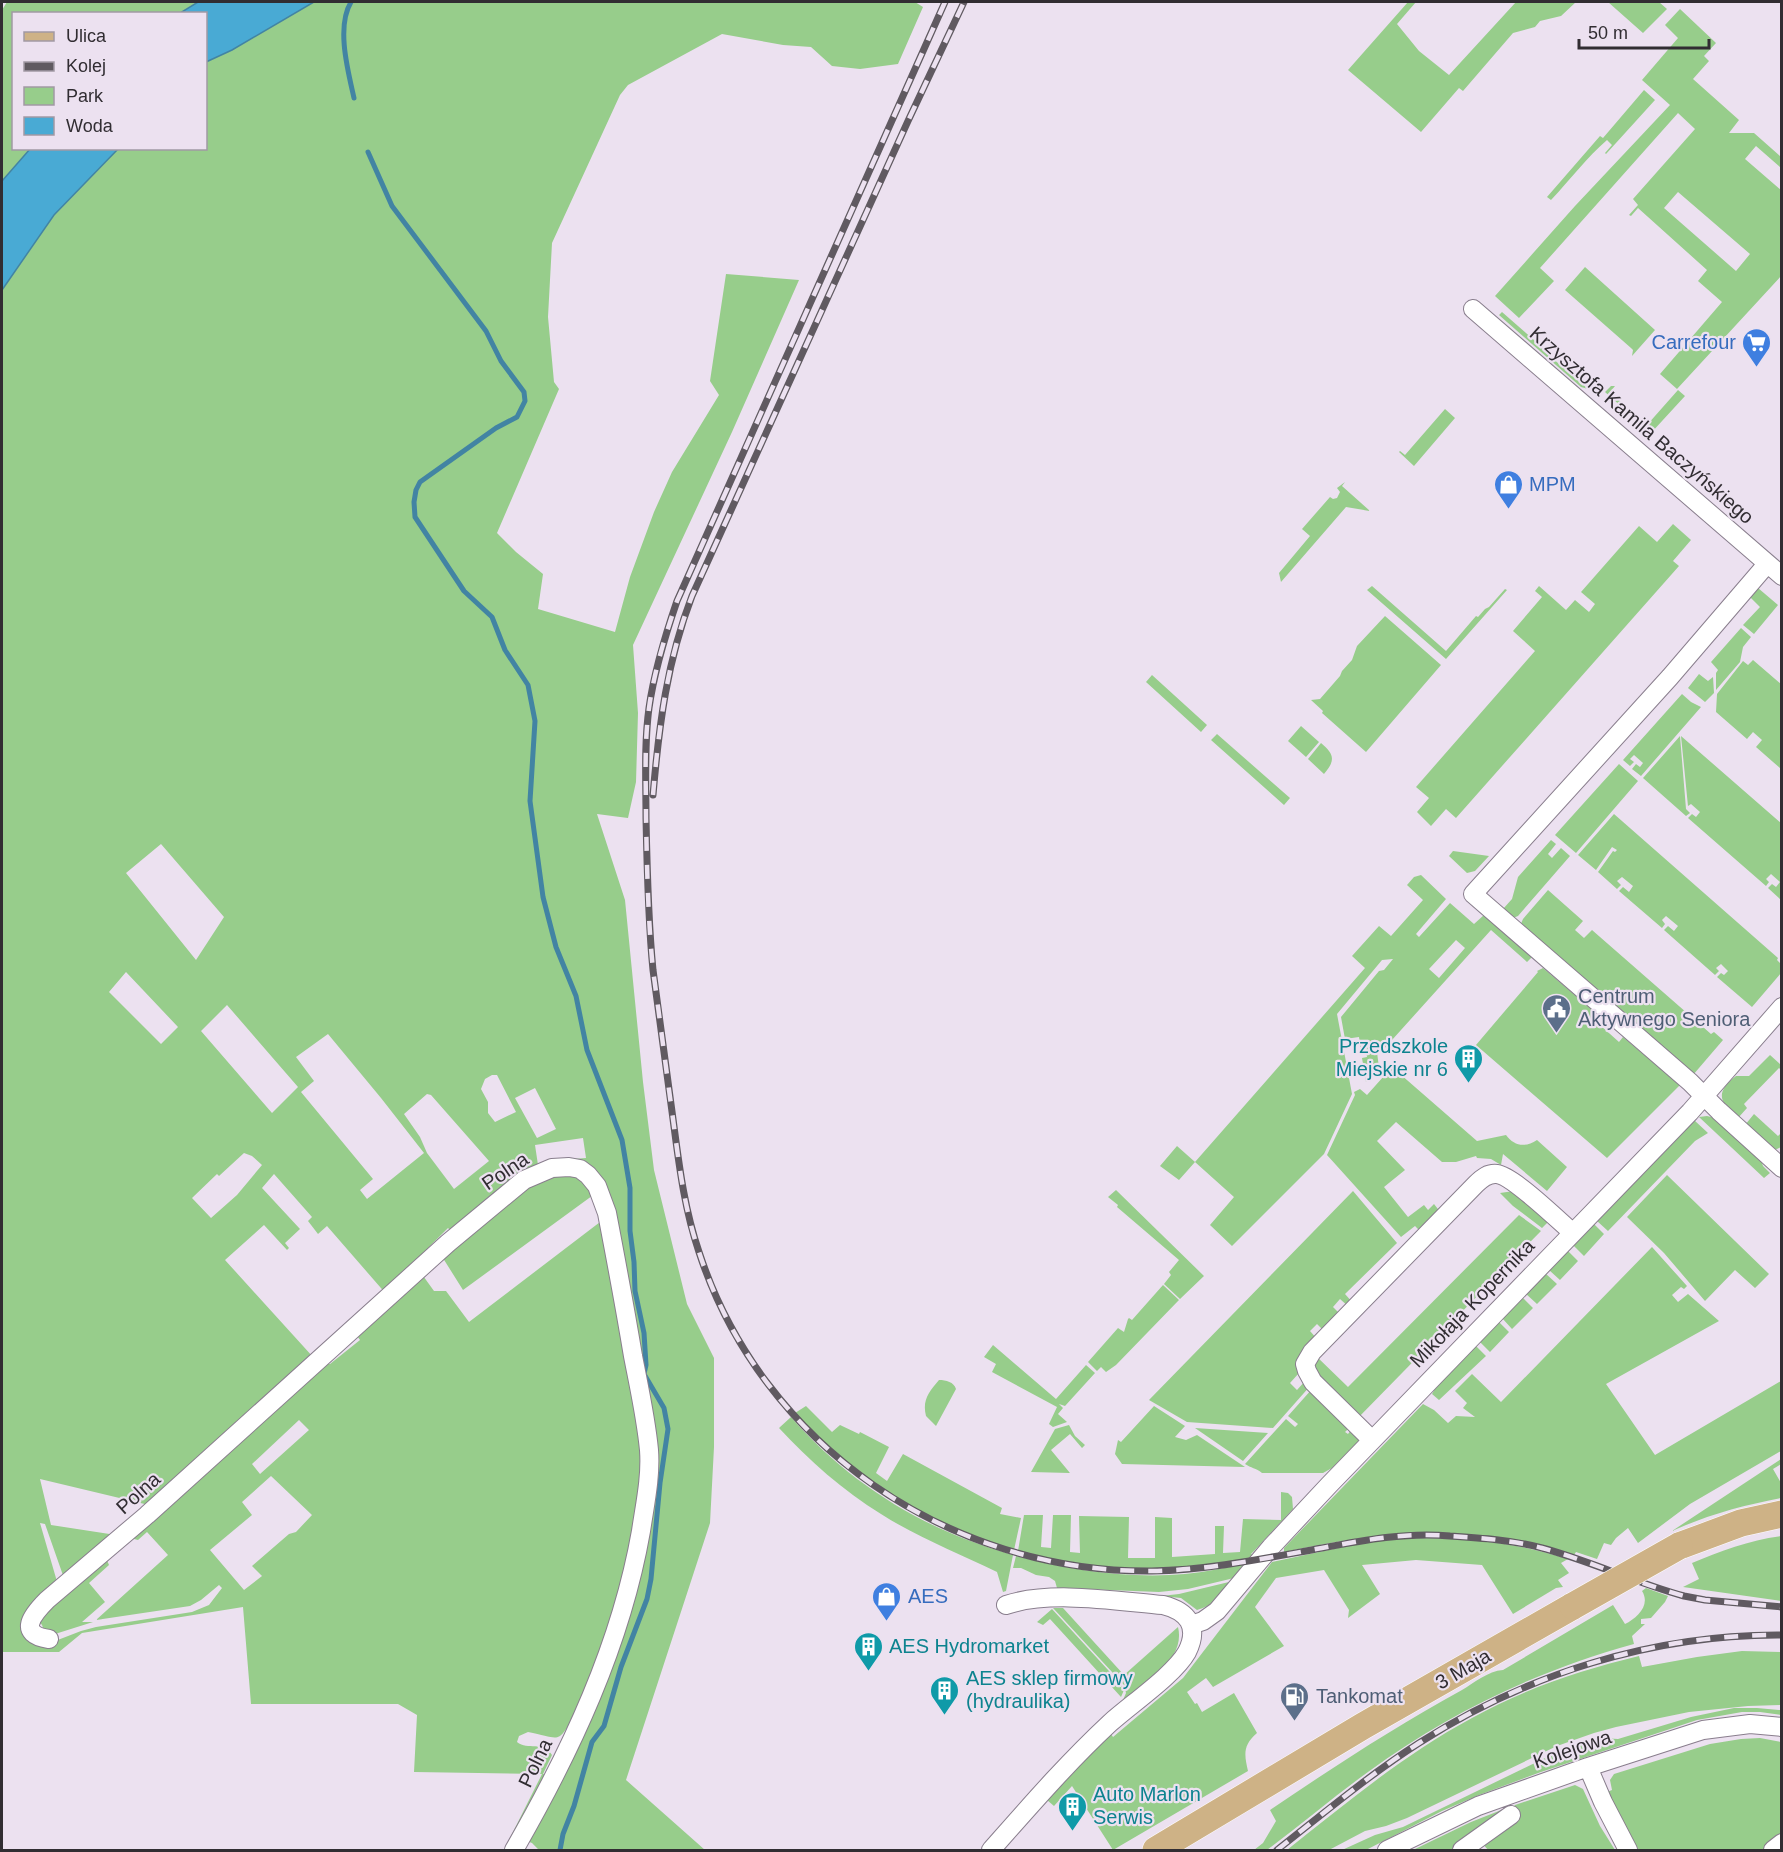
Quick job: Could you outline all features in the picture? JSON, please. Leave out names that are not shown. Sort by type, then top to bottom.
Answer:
[{"type":"main road","name":"3 Maja","points":[[1156,1851],[1363,1726],[1679,1546],[1740,1523],[1782,1514]]},
{"type":"street","name":"Krzysztofa Kamila Baczyńskiego","points":[[1473,309],[1782,576]]},
{"type":"street","points":[[1767,564],[1684,661],[1473,894],[1690,1082],[1782,1168]]},
{"type":"street","name":"Mikołaja Kopernika","points":[[1191,1625],[1203,1621],[1217,1611],[1271,1547],[1682,1120],[1782,1007]]},
{"type":"street","name":"Polna","points":[[49,1639],[38,1636],[30,1627],[34,1614],[47,1600],[156,1507],[440,1250],[524,1180],[552,1168],[580,1169],[597,1186],[607,1213],[644,1411],[649,1451],[648,1489],[630,1582],[608,1654],[566,1754],[514,1851]]},
{"type":"street","points":[[1372,1440],[1310,1378],[1305,1364],[1312,1352],[1486,1176],[1496,1174],[1510,1180],[1572,1232]]},
{"type":"street","points":[[991,1851],[1074,1758],[1176,1666],[1187,1651],[1191,1637],[1191,1625],[1187,1616],[1176,1608],[1163,1605],[1052,1598],[1022,1600],[1006,1605]]},
{"type":"street","name":"Kolejowa","points":[[1387,1851],[1478,1806],[1703,1730],[1750,1724],[1782,1727]]},
{"type":"street","points":[[1588,1767],[1628,1851]]},
{"type":"street","points":[[1462,1851],[1511,1815]]},
{"type":"street","points":[[1773,1851],[1782,1843]]},
{"type":"green space","points":[[7,2],[198,2],[182,12],[12,12],[12,150],[29,150],[2,181],[2,10]]},
{"type":"green space","points":[[314,2],[915,2],[923,7],[898,64],[860,69],[832,66],[811,47],[783,45],[722,34],[628,85],[620,95],[552,243],[548,317],[554,382],[559,389],[497,533],[543,574],[538,609],[615,632],[630,577],[654,512],[672,472],[719,395],[710,381],[726,274],[799,280],[732,432],[633,645],[638,713],[636,782],[628,818],[597,814],[625,900],[654,1170],[687,1304],[714,1358],[714,1447],[710,1523],[626,1780],[705,1850],[539,1850],[532,1843],[524,1840],[567,1760],[616,1642],[638,1567],[646,1530],[650,1492],[651,1453],[648,1415],[614,1227],[607,1201],[596,1178],[577,1164],[565,1162],[549,1165],[523,1176],[521,1174],[509,1183],[507,1189],[453,1233],[448,1228],[428,1248],[430,1255],[387,1295],[327,1226],[318,1234],[308,1221],[312,1217],[274,1174],[262,1188],[300,1229],[285,1243],[289,1248],[287,1250],[264,1225],[225,1260],[313,1357],[352,1322],[354,1324],[153,1506],[40,1479],[51,1525],[116,1535],[122,1532],[65,1581],[45,1524],[40,1523],[58,1585],[30,1610],[26,1625],[28,1633],[36,1641],[50,1643],[96,1627],[192,1612],[209,1605],[222,1588],[219,1585],[190,1606],[96,1620],[168,1555],[147,1532],[138,1540],[126,1537],[322,1363],[330,1364],[360,1340],[355,1333],[421,1273],[434,1291],[446,1291],[469,1322],[604,1219],[643,1441],[644,1467],[638,1530],[614,1623],[579,1713],[576,1712],[562,1735],[558,1737],[528,1732],[519,1736],[517,1742],[521,1745],[544,1748],[552,1755],[543,1774],[550,1775],[509,1850],[504,1850],[542,1774],[414,1772],[417,1715],[398,1704],[251,1704],[243,1607],[82,1633],[59,1652],[2,1652],[2,290],[54,215],[117,150],[207,150],[207,62],[232,50]],"holes":[[[161,844],[224,917],[196,960],[126,873]],[[126,972],[178,1027],[161,1044],[109,992]],[[227,1005],[298,1087],[272,1113],[201,1031]],[[328,1034],[424,1153],[367,1199],[360,1190],[373,1179],[301,1092],[314,1081],[296,1057]],[[497,1075],[516,1112],[495,1122],[488,1113],[488,1102],[481,1089],[485,1079]],[[535,1088],[556,1129],[537,1138],[515,1098]],[[427,1094],[431,1095],[489,1161],[454,1189],[427,1153],[420,1137],[404,1114]],[[583,1138],[586,1158],[546,1161],[538,1165],[535,1145]],[[244,1153],[252,1156],[262,1165],[237,1195],[211,1218],[192,1198],[217,1174],[219,1176]],[[299,1420],[309,1430],[260,1474],[252,1464]],[[271,1476],[312,1515],[296,1532],[289,1534],[252,1566],[262,1576],[244,1590],[210,1550],[252,1515],[242,1502]]]},
{"type":"green space","points":[[1408,2],[1416,2],[1397,24],[1419,51],[1449,75],[1516,2],[1576,2],[1561,16],[1540,21],[1535,27],[1513,33],[1463,91],[1459,88],[1421,132],[1348,70]]},
{"type":"green space","points":[[1608,2],[1659,2],[1667,9],[1643,33]]},
{"type":"green space","points":[[1680,9],[1716,43],[1704,56],[1709,61],[1693,79],[1739,120],[1729,133],[1754,133],[1781,157],[1781,168],[1756,146],[1745,159],[1781,190],[1782,275],[1677,389],[1660,374],[1722,302],[1698,281],[1707,270],[1638,208],[1631,216],[1629,215],[1638,205],[1633,199],[1695,129],[1678,113],[1540,268],[1554,281],[1519,318],[1495,296],[1575,206],[1670,105],[1642,80],[1678,38],[1665,25]],"holes":[[[1678,192],[1750,254],[1736,271],[1664,208]]]},
{"type":"green space","points":[[1644,90],[1655,100],[1606,154],[1612,145],[1607,140],[1551,200],[1547,197],[1600,136],[1603,138]]},
{"type":"green space","points":[[1585,267],[1655,330],[1632,356],[1631,348],[1565,290]]},
{"type":"green space","points":[[1502,312],[1588,389],[1581,387],[1499,315]]},
{"type":"green space","points":[[1611,386],[1615,386],[1610,392],[1647,425],[1678,390],[1685,396],[1651,433],[1605,392]]},
{"type":"green space","points":[[1445,409],[1455,418],[1414,466],[1399,452],[1405,455]]},
{"type":"green space","points":[[1345,482],[1342,486],[1370,511],[1346,507],[1281,582],[1279,573],[1310,536],[1302,529],[1330,497],[1337,498],[1340,492],[1337,488]]},
{"type":"green space","points":[[1673,524],[1691,540],[1673,561],[1679,566],[1456,818],[1446,809],[1431,826],[1417,812],[1429,798],[1416,787],[1535,651],[1513,631],[1542,597],[1535,591],[1539,586],[1566,610],[1575,600],[1589,612],[1595,604],[1581,592],[1639,526],[1657,542]]},
{"type":"green space","points":[[1372,586],[1446,651],[1476,616],[1478,617],[1489,607],[1505,589],[1507,590],[1446,659],[1367,590]]},
{"type":"green space","points":[[1758,588],[1778,605],[1754,634],[1743,625],[1760,607],[1750,597]]},
{"type":"green space","points":[[1385,616],[1441,665],[1366,752],[1322,713],[1323,711],[1311,700],[1320,699],[1352,660],[1357,646]]},
{"type":"green space","points":[[1741,628],[1751,637],[1743,647],[1740,662],[1716,690],[1718,670],[1711,662]]},
{"type":"green space","points":[[1753,660],[1781,684],[1781,769],[1756,747],[1762,740],[1753,732],[1747,739],[1716,712],[1717,694],[1743,661],[1748,665]]},
{"type":"green space","points":[[1699,674],[1708,681],[1713,677],[1714,693],[1705,702],[1688,688]]},
{"type":"green space","points":[[1152,675],[1207,725],[1201,732],[1146,682]]},
{"type":"green space","points":[[1682,694],[1701,707],[1641,776],[1632,769],[1636,764],[1640,767],[1643,763],[1634,755],[1630,759],[1634,762],[1630,766],[1623,760]]},
{"type":"green space","points":[[1301,726],[1319,742],[1306,757],[1288,741]]},
{"type":"green space","points":[[1217,734],[1290,798],[1284,805],[1211,740]]},
{"type":"green space","points":[[1680,736],[1686,809],[1690,813],[1686,816],[1643,778]]},
{"type":"green space","points":[[1681,736],[1781,823],[1781,900],[1768,888],[1772,884],[1776,887],[1780,882],[1771,874],[1766,879],[1769,882],[1766,886],[1688,818],[1692,814],[1696,817],[1700,812],[1691,804],[1688,806]]},
{"type":"green space","points":[[1321,743],[1332,757],[1324,774],[1308,759]]},
{"type":"green space","points":[[1619,764],[1638,781],[1576,853],[1555,835]]},
{"type":"green space","points":[[1614,814],[1778,958],[1781,973],[1752,1007],[1717,977],[1728,971],[1721,964],[1716,968],[1719,971],[1715,975],[1664,930],[1668,926],[1674,931],[1678,926],[1666,916],[1662,920],[1665,924],[1662,928],[1619,891],[1623,887],[1629,892],[1633,886],[1622,877],[1617,881],[1621,885],[1617,889],[1598,872],[1613,851],[1617,850],[1612,847],[1596,870],[1578,855]]},
{"type":"green space","points":[[1551,840],[1556,844],[1548,854],[1552,858],[1561,848],[1570,856],[1518,916],[1513,918],[1503,909],[1512,899],[1518,877]]},
{"type":"green space","points":[[1453,851],[1489,856],[1475,871],[1467,873],[1449,856]]},
{"type":"green space","points":[[1421,875],[1446,899],[1416,934],[1419,937],[1450,903],[1474,924],[1484,915],[1532,957],[1527,962],[1491,930],[1383,1050],[1376,1044],[1379,1068],[1366,1082],[1362,1058],[1367,1057],[1366,1051],[1361,1052],[1359,1037],[1345,1039],[1341,1017],[1379,971],[1384,970],[1393,959],[1382,960],[1337,1014],[1352,1094],[1324,1154],[1232,1246],[1210,1225],[1234,1197],[1195,1162],[1365,968],[1352,956],[1379,926],[1391,936],[1423,900],[1407,885],[1414,877]],"holes":[[[1456,940],[1465,948],[1439,978],[1429,969]]]},
{"type":"green space","points":[[1548,890],[1583,921],[1575,930],[1584,938],[1592,930],[1711,1034],[1714,1032],[1723,1040],[1693,1075],[1520,926],[1523,919]]},
{"type":"green space","points":[[1543,968],[1595,1012],[1591,1017],[1619,1042],[1623,1037],[1680,1085],[1607,1158],[1476,1045],[1537,971]]},
{"type":"green space","points":[[1770,1055],[1781,1065],[1781,1070],[1779,1068],[1744,1104],[1747,1108],[1738,1118],[1724,1103],[1722,1093],[1724,1088],[1736,1076],[1749,1076]]},
{"type":"green space","points":[[1392,1067],[1477,1141],[1506,1135],[1520,1145],[1537,1140],[1567,1167],[1547,1191],[1503,1154],[1501,1165],[1491,1159],[1476,1156],[1456,1162],[1442,1162],[1396,1122],[1377,1141],[1405,1170],[1384,1187],[1408,1217],[1424,1205],[1428,1210],[1434,1204],[1441,1213],[1422,1233],[1415,1226],[1401,1237],[1327,1155],[1355,1095],[1354,1092],[1360,1089],[1367,1095]]},
{"type":"green space","points":[[1754,1114],[1778,1136],[1781,1133],[1781,1147],[1775,1150],[1745,1125]]},
{"type":"green space","points":[[1699,1117],[1715,1118],[1761,1160],[1770,1173],[1764,1178]]},
{"type":"green space","points":[[1694,1120],[1708,1133],[1695,1141],[1608,1231],[1597,1221]]},
{"type":"green space","points":[[1177,1146],[1195,1162],[1179,1180],[1160,1166]]},
{"type":"green space","points":[[575,1172],[596,1193],[463,1290],[441,1255],[532,1180]]},
{"type":"green space","points":[[1667,1175],[1769,1274],[1755,1288],[1735,1270],[1705,1301],[1664,1253],[1627,1217]]},
{"type":"green space","points":[[1116,1190],[1204,1276],[1180,1299],[1164,1284],[1171,1275],[1169,1272],[1179,1260],[1108,1197]]},
{"type":"green space","points":[[1353,1191],[1397,1243],[1345,1294],[1353,1303],[1349,1307],[1340,1299],[1333,1307],[1341,1315],[1325,1332],[1317,1324],[1310,1331],[1317,1339],[1299,1373],[1290,1383],[1297,1390],[1306,1380],[1311,1385],[1273,1428],[1187,1422],[1149,1400]]},
{"type":"green space","points":[[1514,1191],[1551,1219],[1542,1228],[1500,1193]]},
{"type":"green space","points":[[1519,1215],[1541,1231],[1356,1420],[1311,1370],[1314,1354],[1348,1387]]},
{"type":"green space","points":[[1594,1224],[1604,1234],[1584,1256],[1573,1245]]},
{"type":"green space","points":[[1652,1247],[1687,1286],[1684,1289],[1681,1287],[1672,1295],[1678,1302],[1688,1294],[1719,1321],[1606,1384],[1655,1455],[1781,1381],[1781,1451],[1690,1504],[1638,1543],[1628,1528],[1611,1545],[1604,1543],[1597,1559],[1576,1552],[1574,1555],[1500,1538],[1429,1533],[1358,1539],[1284,1552],[1284,1548],[1423,1404],[1434,1410],[1448,1423],[1456,1416],[1475,1417],[1463,1408],[1467,1403],[1455,1391],[1472,1374],[1501,1402]]},
{"type":"green space","points":[[1567,1250],[1578,1261],[1560,1280],[1549,1270]]},
{"type":"green space","points":[[1545,1273],[1557,1284],[1537,1304],[1525,1293]]},
{"type":"green space","points":[[1163,1285],[1179,1300],[1116,1365],[1106,1372],[1101,1367],[1097,1371],[1088,1362],[1118,1328],[1124,1332],[1128,1319],[1132,1320]]},
{"type":"green space","points":[[1522,1297],[1533,1308],[1512,1329],[1502,1318]]},
{"type":"green space","points":[[1499,1322],[1509,1332],[1490,1352],[1479,1341]]},
{"type":"green space","points":[[993,1345],[1056,1399],[1086,1365],[1095,1373],[1065,1406],[1059,1404],[1063,1408],[1058,1414],[1067,1422],[1053,1427],[1049,1424],[1057,1407],[992,1372],[996,1364],[984,1357]]},
{"type":"green space","points":[[1475,1345],[1486,1356],[1439,1400],[1432,1394],[1436,1387]]},
{"type":"green space","points":[[939,1380],[949,1382],[956,1389],[936,1426],[926,1416],[925,1405],[929,1392]]},
{"type":"green space","points":[[1312,1389],[1351,1426],[1345,1432],[1348,1434],[1352,1429],[1362,1439],[1332,1468],[1323,1473],[1262,1473],[1245,1464],[1286,1419],[1295,1427],[1298,1424],[1288,1416]]},
{"type":"green space","points":[[806,1406],[832,1432],[840,1425],[859,1434],[860,1432],[889,1447],[876,1473],[887,1481],[903,1454],[1002,1508],[1000,1514],[1021,1518],[1014,1550],[982,1539],[923,1513],[869,1479],[843,1460],[795,1413]]},
{"type":"green space","points":[[1154,1406],[1185,1426],[1175,1437],[1186,1440],[1197,1435],[1245,1467],[1122,1464],[1115,1454],[1118,1440],[1121,1442]]},
{"type":"green space","points":[[791,1417],[809,1437],[849,1472],[893,1503],[940,1529],[1013,1555],[1006,1591],[1003,1592],[997,1572],[895,1522],[840,1485],[779,1428]]},
{"type":"green space","points":[[1069,1425],[1075,1436],[1085,1445],[1082,1448],[1070,1434],[1051,1450],[1070,1473],[1031,1472],[1055,1429]]},
{"type":"green space","points":[[1195,1428],[1268,1433],[1243,1461]]},
{"type":"green space","points":[[1781,1459],[1781,1464],[1773,1469],[1781,1483],[1781,1498],[1726,1511],[1672,1531]]},
{"type":"green space","points":[[1281,1492],[1288,1493],[1292,1497],[1293,1509],[1251,1554],[1254,1555],[1252,1559],[1194,1567],[1135,1569],[1076,1564],[1018,1551],[1024,1515],[1043,1515],[1041,1547],[1051,1548],[1053,1515],[1071,1515],[1070,1552],[1080,1553],[1079,1516],[1129,1517],[1128,1558],[1155,1558],[1155,1517],[1172,1518],[1172,1557],[1215,1554],[1215,1526],[1224,1526],[1223,1553],[1240,1552],[1243,1519],[1281,1520]]},
{"type":"green space","points":[[1781,1536],[1781,1601],[1683,1587],[1699,1579],[1692,1563],[1735,1546]]},
{"type":"green space","points":[[1449,1538],[1529,1548],[1568,1559],[1561,1563],[1569,1573],[1558,1580],[1563,1587],[1556,1588],[1513,1614],[1482,1565],[1416,1560],[1362,1565],[1380,1594],[1348,1618],[1349,1610],[1324,1570],[1276,1578],[1255,1607],[1284,1646],[1213,1687],[1206,1678],[1187,1692],[1202,1712],[1234,1693],[1257,1733],[1249,1742],[1246,1750],[1248,1771],[1113,1850],[1072,1786],[1054,1806],[1047,1800],[1078,1765],[1111,1734],[1113,1737],[1183,1678],[1272,1562],[1371,1541]]},
{"type":"green space","points":[[1016,1556],[1078,1569],[1142,1575],[1185,1574],[1244,1564],[1235,1577],[1230,1579],[1188,1589],[1159,1592],[1057,1588],[1055,1581],[1049,1577],[1036,1575],[1021,1568],[1013,1568]]},
{"type":"green space","points":[[106,1558],[109,1565],[89,1583],[105,1602],[82,1622],[93,1622],[55,1634],[45,1633],[36,1617]]},
{"type":"green space","points":[[1229,1582],[1217,1600],[1197,1610],[1181,1598],[1161,1596],[1179,1594]]},
{"type":"green space","points":[[1646,1588],[1668,1596],[1651,1618],[1641,1619],[1641,1624],[1645,1624],[1632,1636],[1634,1644],[1563,1667],[1463,1712],[1399,1750],[1267,1850],[1254,1850],[1263,1843],[1276,1821],[1270,1810],[1293,1794],[1413,1718],[1487,1675],[1503,1670],[1613,1605],[1625,1624],[1638,1615],[1644,1606],[1642,1591]]},
{"type":"green space","points":[[1053,1608],[1063,1608],[1124,1675],[1178,1627],[1179,1639],[1176,1650],[1153,1678],[1123,1700],[1126,1693],[1124,1685]]},
{"type":"green space","points":[[1052,1609],[1120,1683],[1124,1690],[1121,1697],[1050,1619],[1043,1625],[1037,1622]]},
{"type":"green space","points":[[1742,1651],[1781,1652],[1781,1705],[1689,1712],[1594,1733],[1557,1746],[1407,1818],[1365,1831],[1329,1850],[1287,1850],[1376,1780],[1423,1747],[1472,1718],[1532,1689],[1574,1674],[1639,1656],[1642,1667]]},
{"type":"green space","points":[[1734,1708],[1781,1710],[1781,1715],[1742,1712],[1697,1720],[1479,1795],[1442,1811],[1366,1850],[1342,1850],[1375,1835],[1403,1827],[1543,1759],[1586,1741],[1601,1738],[1618,1739],[1691,1717]]},
{"type":"green space","points":[[1760,1738],[1781,1742],[1781,1836],[1765,1850],[1639,1850],[1629,1836],[1607,1792],[1612,1790],[1610,1780],[1614,1774],[1710,1744]]},
{"type":"green space","points":[[1575,1785],[1583,1789],[1600,1826],[1615,1850],[1488,1850],[1482,1843],[1515,1805]]},
{"type":"green space","points":[[1509,1807],[1454,1850],[1413,1850],[1471,1822]]},
{"type":"water","points":[[198,2],[314,2],[232,50],[207,62],[207,12],[182,12]]},
{"type":"water","points":[[29,150],[117,150],[54,215],[2,290],[2,181]]},
{"type":"waterway","points":[[351,2],[344,24],[344,36],[346,62],[354,98]]},
{"type":"waterway","points":[[368,152],[392,206],[486,331],[501,361],[524,392],[525,401],[517,417],[496,428],[420,482],[414,502],[415,517],[464,591],[492,617],[505,650],[528,685],[535,721],[530,801],[543,897],[556,947],[576,996],[587,1050],[622,1140],[630,1188],[630,1231],[635,1291],[644,1333],[646,1365],[644,1374],[664,1408],[668,1429],[647,1599],[621,1667],[604,1726],[592,1742],[560,1850]]},
{"type":"railway","points":[[945,2],[677,601],[660,654],[651,695],[646,735],[646,837],[653,970],[677,1153],[686,1202],[699,1252],[728,1321],[768,1384],[817,1439],[873,1485],[937,1522],[1005,1549],[1077,1566],[1152,1571],[1238,1563],[1354,1542],[1434,1535],[1531,1545],[1684,1596],[1782,1607]]},
{"type":"railway","points":[[653,795],[665,694],[676,645],[692,596],[964,2]]},
{"type":"railway","points":[[1277,1850],[1400,1755],[1460,1719],[1547,1678],[1639,1651],[1686,1642],[1782,1635]]},
{"type":"place","name":"Carrefour","points":[[1757,368]]},
{"type":"place","name":"MPM","points":[[1508,510]]},
{"type":"place","name":"Centrum Aktywnego Seniora","points":[[1557,1034]]},
{"type":"place","name":"Przedszkole Miejskie nr 6","points":[[1469,1084]]},
{"type":"place","name":"AES","points":[[887,1622]]},
{"type":"place","name":"AES Hydromarket","points":[[868,1672]]},
{"type":"place","name":"AES sklep firmowy (hydraulika)","points":[[945,1716]]},
{"type":"place","name":"Tankomat","points":[[1295,1722]]},
{"type":"place","name":"Auto Marlon Serwis","points":[[1072,1832]]}]
